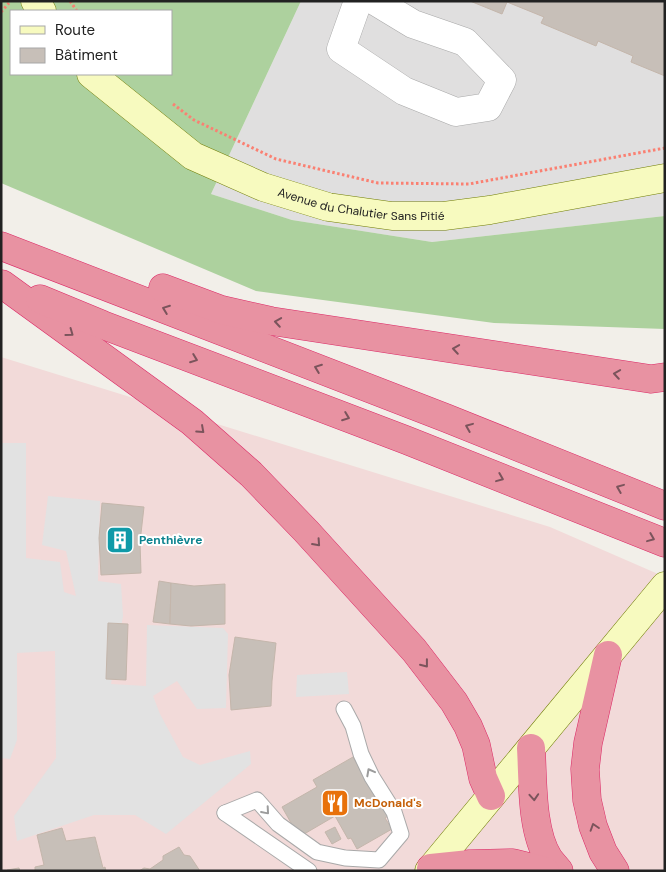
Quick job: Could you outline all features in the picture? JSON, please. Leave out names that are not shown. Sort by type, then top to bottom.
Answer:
[{"type":"highway","points":[[1,246],[446,418],[665,506]]},
{"type":"highway","points":[[38,260],[115,270],[222,310],[271,321],[641,378],[665,377]]},
{"type":"highway","points":[[2,284],[103,325],[406,440],[665,543]]},
{"type":"highway","points":[[2,284],[192,422],[251,474],[306,531],[414,650],[454,702],[468,726],[476,745],[483,778],[491,796]]},
{"type":"highway","points":[[608,655],[588,743],[585,769],[587,800],[593,826],[603,852],[615,871]]},
{"type":"highway","points":[[531,748],[536,823],[548,858],[559,871]]},
{"type":"highway","points":[[430,870],[470,864],[513,864],[545,871]]},
{"type":"street","points":[[358,1],[342,49],[404,91],[456,112],[488,107],[502,80],[465,42],[413,24],[375,1]]},
{"type":"street","name":"Avenue du Chalutier Sans Pitié","points":[[92,75],[193,156],[263,187],[328,207],[392,216],[444,216],[490,210],[665,178]]},
{"type":"street","points":[[430,870],[665,586]]},
{"type":"lane","points":[[309,871],[225,813],[257,800],[278,824],[317,852],[345,858],[379,860],[401,834],[394,812],[372,777],[361,754],[353,726],[344,709]]},
{"type":"path","points":[[1,12],[11,1]]},
{"type":"path","points":[[171,102],[194,120],[276,159],[378,183],[469,184],[665,148]]},
{"type":"shaded area","points":[[301,1],[665,1],[665,216],[432,242],[292,220],[211,194]]},
{"type":"shaded area","points":[[1,357],[550,527],[665,577],[665,871],[1,871]]},
{"type":"shaded area","points":[[1,443],[26,443],[26,558],[60,562],[64,592],[76,596],[66,551],[42,545],[48,496],[100,501],[98,581],[121,584],[123,616],[111,684],[146,686],[147,625],[223,628],[228,634],[226,708],[197,709],[177,681],[153,696],[160,714],[183,757],[200,765],[250,751],[251,764],[166,834],[135,815],[94,815],[17,841],[14,816],[56,758],[55,651],[17,653],[17,740],[10,759],[1,758]]},
{"type":"shaded area","points":[[347,672],[349,694],[296,697],[297,675]]},
{"type":"green space","points":[[1,1],[301,1],[211,194],[292,220],[432,242],[665,216],[665,329],[494,323],[256,291],[1,183]]},
{"type":"building","points":[[470,1],[665,1],[665,76],[631,62],[633,56],[598,41],[596,46],[541,23],[544,17],[507,2],[502,14]]},
{"type":"building","name":"Penthièvre","points":[[102,503],[144,507],[140,542],[141,573],[101,575],[99,538]]},
{"type":"building","points":[[159,581],[171,583],[170,624],[153,622]]},
{"type":"building","points":[[171,583],[194,586],[225,584],[225,624],[191,626],[170,624]]},
{"type":"building","points":[[108,623],[128,624],[126,680],[106,679]]},
{"type":"building","points":[[235,637],[276,643],[271,706],[231,710],[229,675]]},
{"type":"building","name":"McDonald's","points":[[353,757],[388,816],[385,818],[392,829],[357,849],[351,838],[348,839],[335,816],[299,837],[282,807],[317,787],[313,780]]},
{"type":"building","points":[[335,827],[341,839],[332,844],[325,832]]},
{"type":"building","points":[[62,828],[66,841],[95,837],[103,868],[105,867],[106,871],[35,871],[35,867],[44,865],[37,835]]},
{"type":"building","points":[[179,847],[184,855],[190,856],[200,871],[139,871],[144,868],[150,869],[163,860],[163,856]]},
{"type":"building","points":[[19,868],[20,871],[7,871],[7,870]]},
{"type":"place","name":"Penthièvre","points":[[120,540]]},
{"type":"place","name":"McDonald's","points":[[335,803]]}]
